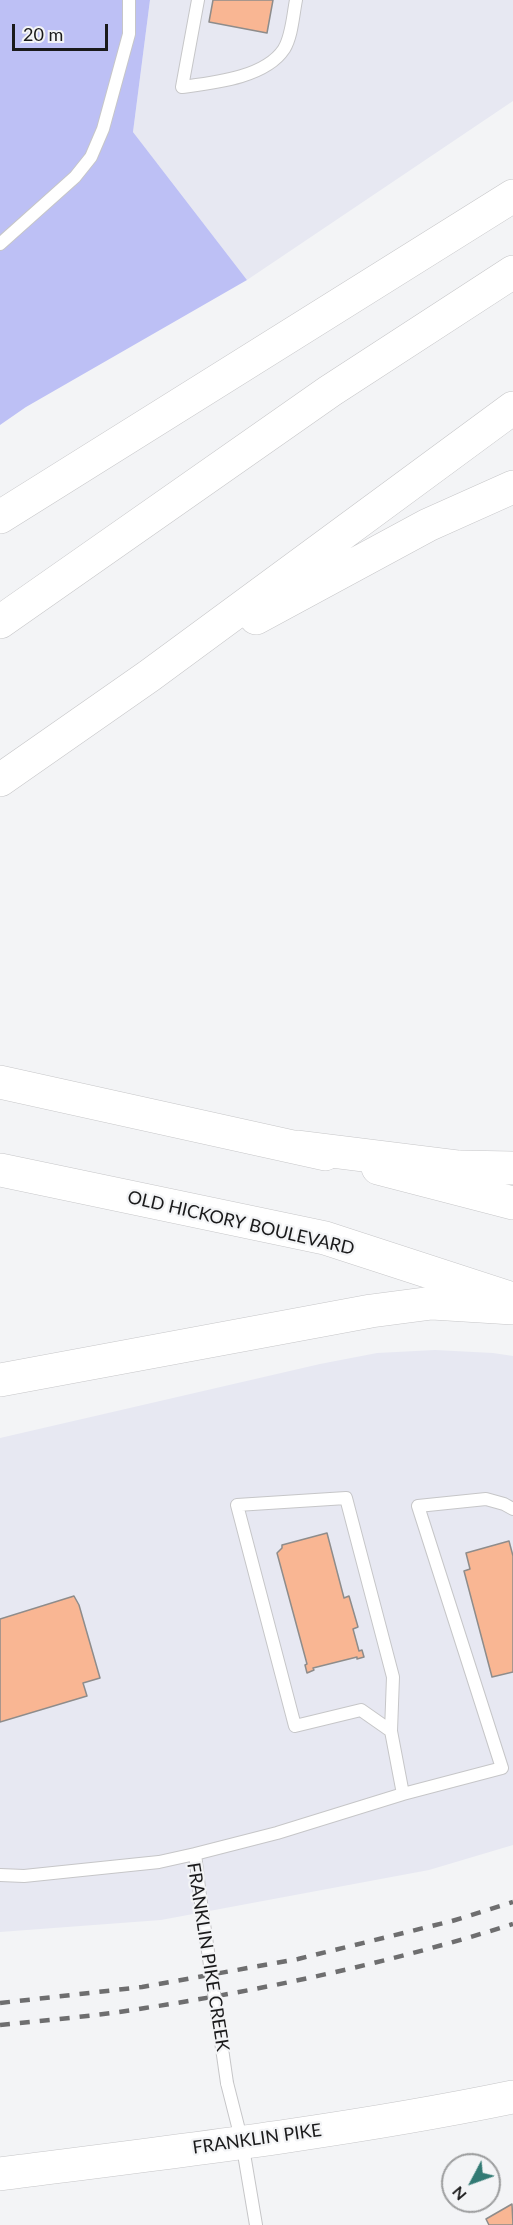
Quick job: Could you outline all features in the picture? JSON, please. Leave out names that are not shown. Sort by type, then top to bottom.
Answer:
[{"type":"main road","points":[[0,517],[513,196]]},
{"type":"main road","points":[[0,622],[330,391],[513,272]]},
{"type":"main road","points":[[0,780],[149,676],[513,408]]},
{"type":"main road","points":[[149,676],[428,525],[513,487]]},
{"type":"main road","points":[[0,1082],[298,1147],[513,1203]]},
{"type":"main road","points":[[298,1147],[459,1167],[513,1168]]},
{"type":"main road","name":"OLD HICKORY BOULEVARD","points":[[0,1170],[325,1238],[513,1299]]},
{"type":"main road","points":[[0,1380],[371,1311],[432,1303],[513,1308]]},
{"type":"main road","name":"FRANKLIN PIKE","points":[[0,2174],[242,2142],[513,2097]]},
{"type":"lane","points":[[0,243],[75,177],[91,157],[103,129],[129,34],[129,0]]},
{"type":"lane","points":[[198,0],[182,87],[219,83],[248,74],[270,63],[284,50],[291,29],[296,0]]},
{"type":"lane","points":[[391,1731],[361,1710],[295,1726],[237,1505],[346,1498],[393,1677],[391,1731],[403,1794]]},
{"type":"lane","points":[[195,1854],[277,1833],[403,1794],[508,1767],[418,1506],[486,1499],[513,1509]]},
{"type":"lane","name":"FRANKLIN PIKE CREEK","points":[[0,1875],[24,1876],[159,1862],[195,1854],[226,2083],[242,2142],[256,2225]]},
{"type":"shaded area","points":[[0,0],[150,0],[133,132],[247,280],[26,407],[0,425]]},
{"type":"shaded area","points":[[150,0],[513,0],[513,101],[247,280],[133,132]]},
{"type":"shaded area","points":[[435,1350],[513,1356],[513,1845],[429,1870],[161,1920],[0,1932],[0,1438],[320,1364],[377,1353]]},
{"type":"building","points":[[213,0],[273,0],[267,33],[209,22]]},
{"type":"building","points":[[327,1533],[344,1598],[349,1596],[358,1627],[353,1629],[359,1651],[362,1650],[364,1657],[313,1668],[314,1670],[307,1673],[305,1665],[307,1664],[277,1553],[282,1545]]},
{"type":"building","points":[[509,1541],[513,1556],[513,1672],[492,1677],[464,1571],[470,1569],[466,1553]]},
{"type":"building","points":[[74,1596],[79,1605],[100,1678],[83,1683],[87,1696],[0,1722],[0,1619]]},
{"type":"building","points":[[512,2204],[513,2225],[489,2225],[486,2219],[501,2213],[501,2210]]},
{"type":"railway","points":[[0,2003],[142,1987],[298,1959],[452,1921],[513,1902]]},
{"type":"railway","points":[[0,2025],[127,2011],[284,1983],[377,1962],[513,1924]]}]
